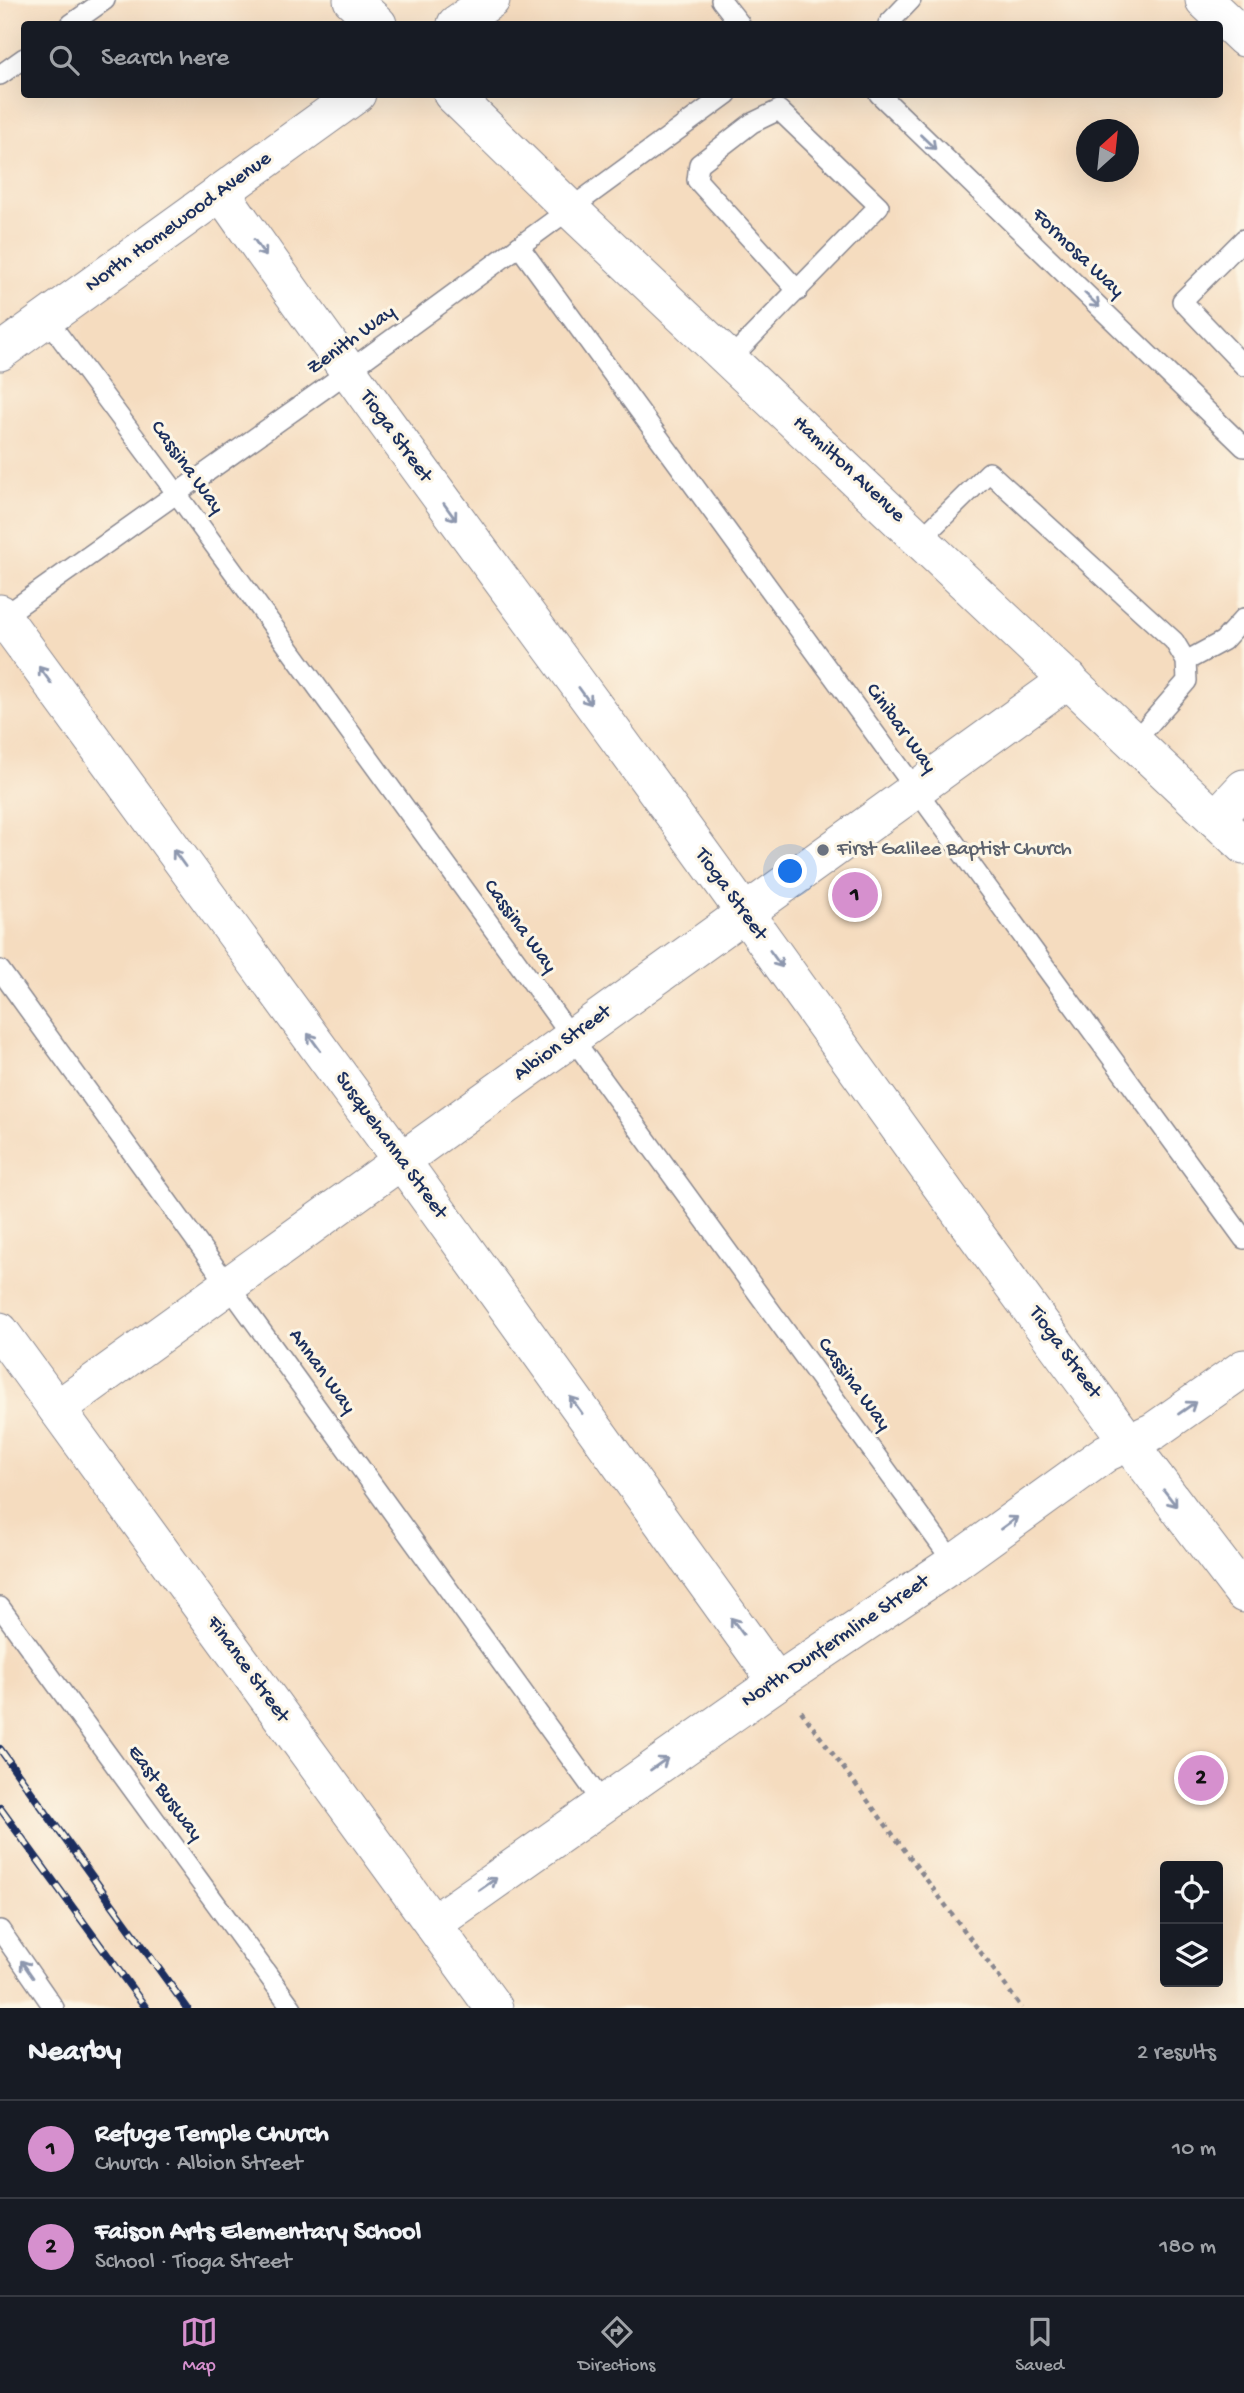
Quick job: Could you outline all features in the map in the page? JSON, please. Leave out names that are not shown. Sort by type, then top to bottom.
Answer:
[{"type":"street","points":[[352,0],[376,21]]},
{"type":"street","points":[[460,21],[491,0]]},
{"type":"street","points":[[1204,0],[1244,38]]},
{"type":"street","name":"North Homewood Avenue","points":[[0,352],[351,98]]},
{"type":"street","name":"Hamilton Avenue","points":[[456,98],[571,210],[1244,846]]},
{"type":"street","name":"Tioga Street","points":[[221,192],[347,372],[744,912],[1129,1443],[1244,1594]]},
{"type":"street","name":"Susquehanna Street","points":[[1,616],[401,1160],[777,1682]]},
{"type":"street","name":"Albion Street","points":[[57,1409],[1069,679]]},
{"type":"street","points":[[1215,819],[1244,788]]},
{"type":"street","name":"Finance Street","points":[[0,1331],[494,2008]]},
{"type":"street","name":"North Dunfermline Street","points":[[433,1924],[777,1682],[954,1563],[1106,1453],[1154,1431],[1244,1368]]},
{"type":"lane","points":[[75,21],[105,0]]},
{"type":"lane","points":[[721,0],[738,21]]},
{"type":"lane","points":[[891,21],[911,0]]},
{"type":"lane","points":[[0,75],[21,60]]},
{"type":"lane","name":"Zenith Way","points":[[1,616],[347,372],[722,98]]},
{"type":"lane","name":"Formosa Way","points":[[883,98],[1244,447]]},
{"type":"lane","points":[[730,359],[798,290],[879,206],[779,110],[752,123],[699,164],[697,180],[798,290]]},
{"type":"lane","points":[[1244,239],[1182,301],[1244,366]]},
{"type":"lane","name":"Cinibar Way","points":[[519,246],[1244,1239]]},
{"type":"lane","name":"Cassina Way","points":[[46,318],[177,494],[954,1563]]},
{"type":"lane","points":[[921,539],[989,472],[1174,641],[1186,662],[1187,681],[1134,742]]},
{"type":"lane","points":[[1186,662],[1223,641],[1244,618]]},
{"type":"lane","name":"Annan Way","points":[[0,970],[603,1803]]},
{"type":"lane","name":"East Busway","points":[[0,1607],[292,2008]]},
{"type":"lane","points":[[0,1930],[54,2008]]},
{"type":"path","points":[[800,1709],[1022,2008]]},
{"type":"railway","points":[[0,1749],[187,2008]]},
{"type":"railway","points":[[0,1808],[146,2008]]},
{"type":"place","name":"First Galilee Baptist Church","points":[[823,850]]},
{"type":"place","name":"Refuge Temple Church","points":[[855,895]]},
{"type":"place","name":"Faison Arts Elementary School","points":[[1201,1778]]}]
